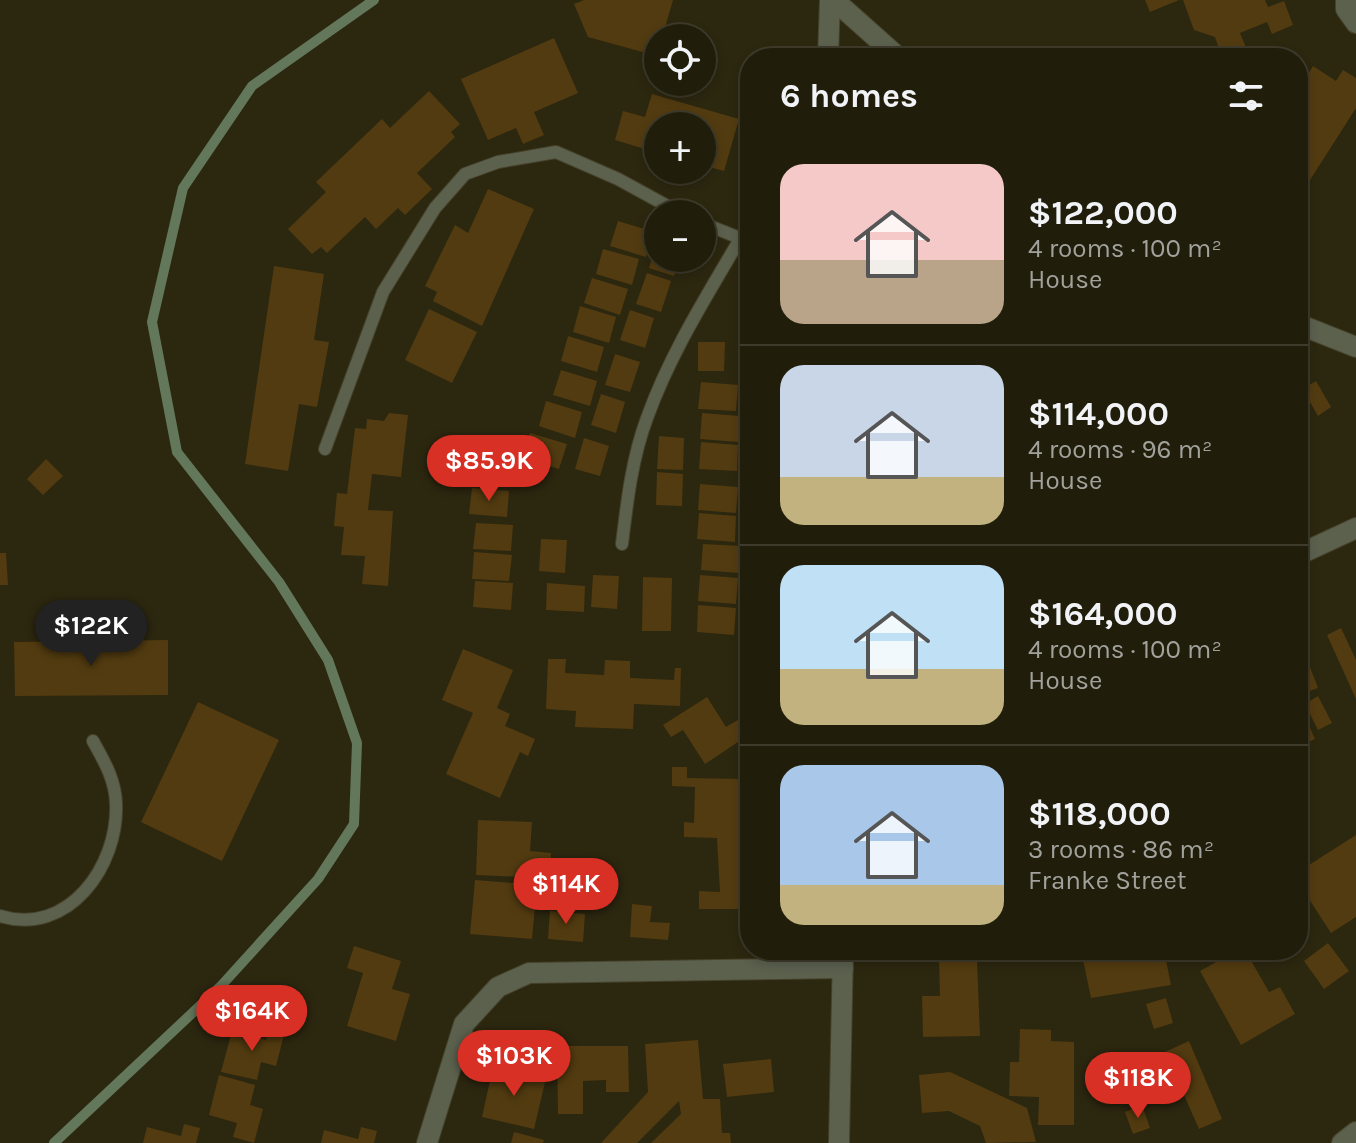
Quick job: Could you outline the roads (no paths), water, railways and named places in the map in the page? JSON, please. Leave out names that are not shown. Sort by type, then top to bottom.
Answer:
[{"type":"street","points":[[829,48],[832,0]]},
{"type":"street","points":[[832,0],[887,48]]},
{"type":"street","points":[[1346,0],[1346,9],[1356,23]]},
{"type":"street","points":[[1308,328],[1356,347]]},
{"type":"street","points":[[1308,550],[1356,528]]},
{"type":"street","points":[[427,1143],[464,1024],[498,987],[529,973],[821,960]]},
{"type":"street","points":[[839,1143],[843,960]]},
{"type":"street","points":[[1342,1143],[1356,1132]]},
{"type":"lane","points":[[325,449],[383,292],[435,208],[465,174],[498,162],[556,152],[656,200]]},
{"type":"lane","points":[[716,229],[740,238]]},
{"type":"lane","points":[[622,544],[629,485],[646,420],[678,345],[740,248]]},
{"type":"lane","points":[[0,916],[17,921],[59,914],[83,894],[100,869],[115,836],[117,802],[111,773],[93,741]]},
{"type":"waterway","points":[[54,1143],[220,987],[318,879],[354,824],[357,743],[328,660],[279,582],[177,452],[152,322],[183,188],[252,86],[374,0]]}]
